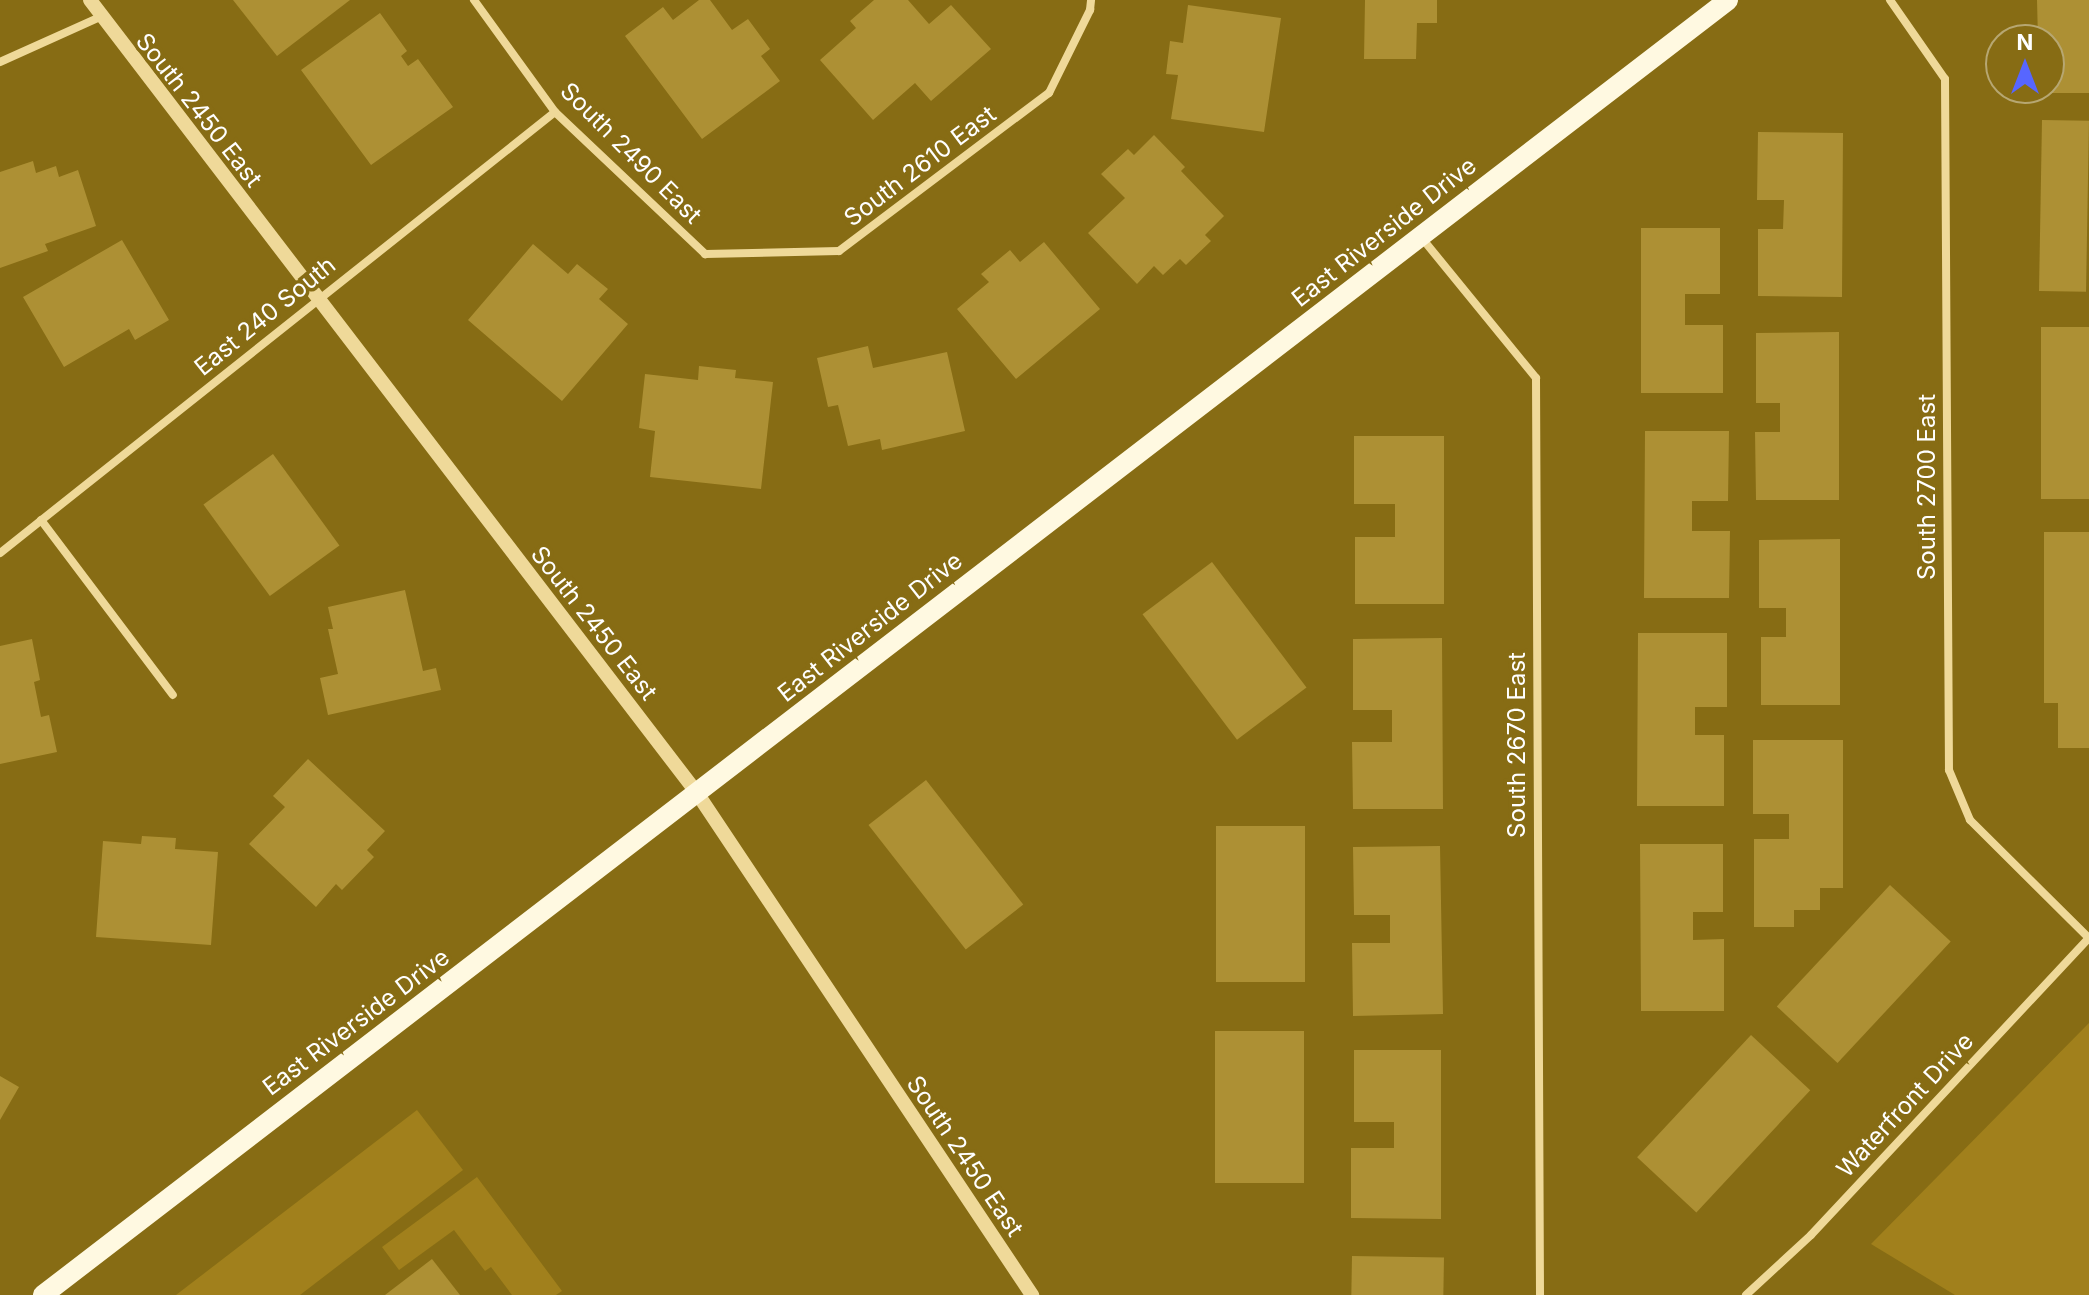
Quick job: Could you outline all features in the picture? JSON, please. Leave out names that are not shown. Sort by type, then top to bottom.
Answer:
[{"type":"main road","name":"East Riverside Drive","points":[[43,1295],[1728,0]]},
{"type":"street","name":"South 2450 East","points":[[90,0],[697,793],[1032,1295]]},
{"type":"street","name":"South 2490 East","points":[[474,0],[555,112],[705,254]]},
{"type":"street","name":"South 2610 East","points":[[705,254],[839,251],[1049,93],[1090,10],[1091,0]]},
{"type":"street","name":"South 2700 East","points":[[1890,0],[1945,79],[1949,770],[1970,820],[2089,938]]},
{"type":"street","points":[[0,62],[100,17]]},
{"type":"street","name":"East 240 South","points":[[0,553],[555,112]]},
{"type":"street","name":"South 2670 East","points":[[1421,236],[1536,378],[1540,1295]]},
{"type":"street","points":[[41,520],[173,695]]},
{"type":"street","name":"Waterfront Drive","points":[[1746,1295],[1811,1235],[2089,938]]},
{"type":"shaded area","points":[[2089,1023],[2089,1295],[1955,1295],[1871,1244]]},
{"type":"shaded area","points":[[417,1110],[463,1170],[300,1295],[176,1295]]},
{"type":"shaded area","points":[[477,1177],[562,1291],[556,1295],[512,1295],[491,1267],[485,1271],[454,1230],[399,1270],[382,1247]]},
{"type":"building","points":[[233,0],[350,0],[277,56]]},
{"type":"building","points":[[699,0],[710,0],[732,30],[748,19],[770,49],[761,56],[780,81],[702,139],[625,36],[663,7],[673,20]]},
{"type":"building","points":[[874,0],[908,0],[929,24],[951,5],[991,49],[931,101],[915,83],[873,120],[820,60],[856,28],[850,21]]},
{"type":"building","points":[[1365,0],[1437,0],[1437,23],[1417,23],[1416,59],[1364,59]]},
{"type":"building","points":[[2037,0],[2089,0],[2089,93],[2065,93],[2065,24],[2038,24]]},
{"type":"building","points":[[1188,5],[1281,18],[1264,132],[1171,119],[1178,75],[1166,74],[1170,41],[1183,43]]},
{"type":"building","points":[[380,13],[407,51],[401,56],[408,66],[418,59],[453,107],[371,165],[301,70]]},
{"type":"building","points":[[2042,120],[2089,121],[2086,292],[2039,291]]},
{"type":"building","points":[[1758,132],[1843,133],[1842,297],[1758,296],[1758,229],[1783,229],[1784,200],[1757,200]]},
{"type":"building","points":[[1154,135],[1185,167],[1181,171],[1224,216],[1205,235],[1211,241],[1186,265],[1180,259],[1163,275],[1154,266],[1137,284],[1088,233],[1125,198],[1101,174],[1128,149],[1134,155]]},
{"type":"building","points":[[33,161],[36,173],[56,166],[59,177],[78,170],[96,226],[45,244],[48,251],[0,268],[0,172]]},
{"type":"building","points":[[1641,228],[1720,228],[1720,294],[1685,294],[1685,325],[1723,325],[1723,393],[1641,393]]},
{"type":"building","points":[[122,240],[169,320],[135,340],[129,329],[64,367],[23,297]]},
{"type":"building","points":[[1044,242],[1100,309],[1016,379],[957,309],[989,282],[981,274],[1010,250],[1020,262]]},
{"type":"building","points":[[533,244],[568,274],[577,264],[608,289],[599,299],[628,324],[562,401],[468,320]]},
{"type":"building","points":[[2041,327],[2089,327],[2089,499],[2041,499]]},
{"type":"building","points":[[1839,332],[1839,500],[1756,500],[1755,432],[1780,432],[1780,403],[1756,403],[1756,333]]},
{"type":"building","points":[[868,346],[873,368],[947,352],[965,431],[882,450],[880,439],[848,446],[838,405],[828,407],[817,358]]},
{"type":"building","points":[[699,366],[736,370],[735,378],[773,382],[761,489],[650,477],[655,431],[639,428],[645,374],[698,380]]},
{"type":"building","points":[[1645,431],[1729,431],[1728,501],[1692,501],[1692,531],[1730,531],[1729,598],[1644,598]]},
{"type":"building","points":[[1354,436],[1444,436],[1444,604],[1355,604],[1355,537],[1395,537],[1395,504],[1354,504]]},
{"type":"building","points":[[273,454],[339,545],[270,596],[203,505]]},
{"type":"building","points":[[2044,532],[2089,532],[2089,748],[2058,748],[2058,703],[2044,703]]},
{"type":"building","points":[[1840,539],[1840,705],[1761,705],[1761,637],[1786,637],[1786,608],[1759,608],[1759,540]]},
{"type":"building","points":[[1212,562],[1306,687],[1237,740],[1143,614]]},
{"type":"building","points":[[405,590],[423,671],[436,668],[441,690],[328,715],[320,678],[338,674],[328,629],[333,629],[328,607]]},
{"type":"building","points":[[1638,633],[1727,633],[1727,707],[1695,707],[1695,735],[1724,735],[1724,806],[1637,806]]},
{"type":"building","points":[[1442,638],[1443,809],[1353,809],[1352,742],[1392,742],[1392,710],[1353,710],[1353,639]]},
{"type":"building","points":[[32,639],[40,680],[34,682],[41,717],[49,715],[57,752],[0,764],[0,646]]},
{"type":"building","points":[[1753,740],[1843,740],[1843,888],[1820,888],[1820,910],[1794,910],[1794,927],[1754,927],[1754,839],[1789,839],[1789,814],[1753,814]]},
{"type":"building","points":[[308,759],[385,831],[367,850],[374,857],[342,890],[336,884],[316,907],[249,844],[285,807],[273,796]]},
{"type":"building","points":[[926,780],[1023,905],[966,949],[868,825]]},
{"type":"building","points":[[1216,826],[1305,826],[1305,982],[1216,982]]},
{"type":"building","points":[[142,836],[176,838],[175,849],[218,852],[211,945],[96,937],[103,841],[141,844]]},
{"type":"building","points":[[1640,844],[1723,844],[1723,912],[1693,912],[1693,940],[1724,939],[1724,1011],[1641,1011]]},
{"type":"building","points":[[1440,846],[1443,1014],[1353,1016],[1352,943],[1390,943],[1390,915],[1354,915],[1353,847]]},
{"type":"building","points":[[1890,885],[1951,942],[1837,1063],[1777,1006]]},
{"type":"building","points":[[1215,1031],[1304,1031],[1304,1183],[1215,1183]]},
{"type":"building","points":[[1751,1035],[1810,1090],[1696,1212],[1637,1157]]},
{"type":"building","points":[[1354,1050],[1441,1050],[1441,1219],[1351,1218],[1351,1148],[1394,1148],[1394,1122],[1354,1122]]},
{"type":"building","points":[[0,1076],[19,1087],[0,1120]]},
{"type":"building","points":[[1352,1256],[1444,1258],[1443,1295],[1351,1295]]},
{"type":"building","points":[[432,1259],[460,1295],[385,1295]]}]
